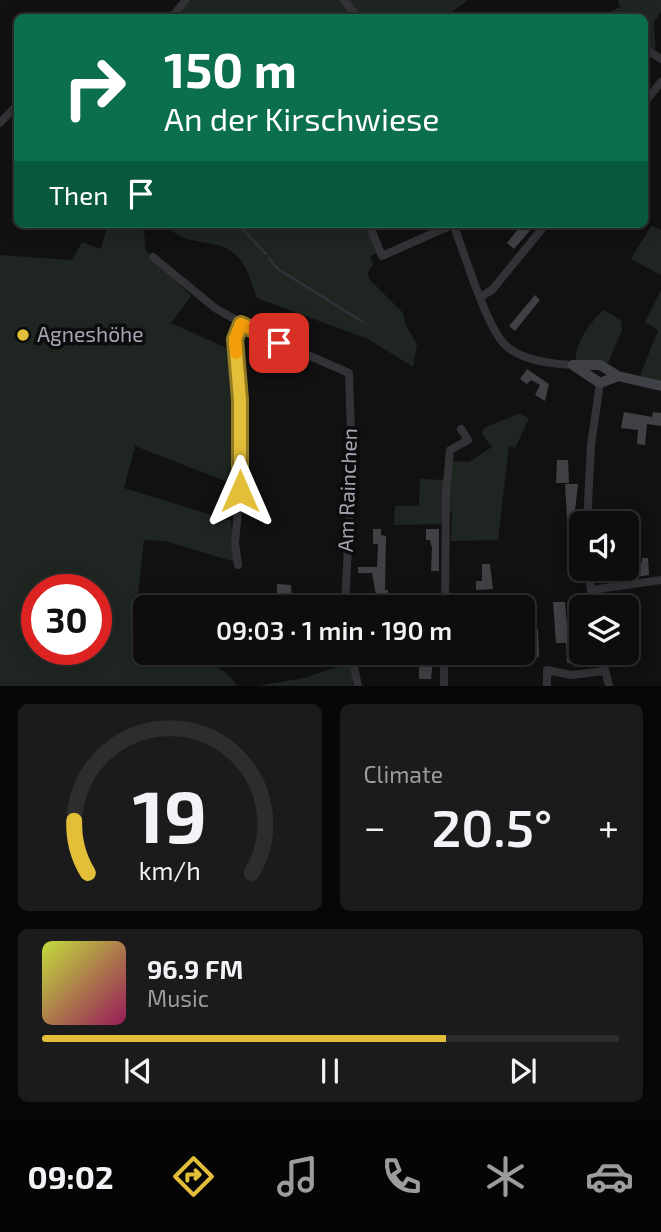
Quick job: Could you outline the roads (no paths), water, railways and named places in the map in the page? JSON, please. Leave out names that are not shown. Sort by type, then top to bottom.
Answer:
[{"type":"street","points":[[174,14],[186,0]]},
{"type":"street","points":[[344,0],[355,14]]},
{"type":"street","points":[[648,98],[661,82]]},
{"type":"street","points":[[0,123],[14,108]]},
{"type":"street","points":[[371,228],[382,256],[444,228]]},
{"type":"street","points":[[455,228],[481,296],[506,345],[535,360],[600,365],[618,376],[661,386]]},
{"type":"street","points":[[481,296],[492,290],[543,228]]},
{"type":"street","points":[[153,257],[199,298],[241,324],[235,339],[240,400],[240,491],[235,542],[237,565]]},
{"type":"street","name":"Am Rainchen","points":[[241,324],[349,373],[352,465],[346,595]]},
{"type":"street","points":[[573,365],[600,383]]},
{"type":"street","points":[[600,383],[618,376]]},
{"type":"street","points":[[588,511],[591,445],[600,383]]},
{"type":"street","points":[[445,595],[450,450],[468,440],[461,429]]},
{"type":"street","points":[[591,590],[661,580]]},
{"type":"street","points":[[590,581],[592,595]]},
{"type":"street","points":[[354,665],[358,686]]},
{"type":"street","points":[[444,665],[444,686]]},
{"type":"street","points":[[603,665],[609,686]]},
{"type":"street","points":[[547,686],[547,670],[570,675],[605,671]]},
{"type":"waterway","points":[[242,228],[266,254]]},
{"type":"waterway","points":[[269,258],[278,269],[363,322]]},
{"type":"place","name":"Agneshöhe","points":[[23,335]]}]
